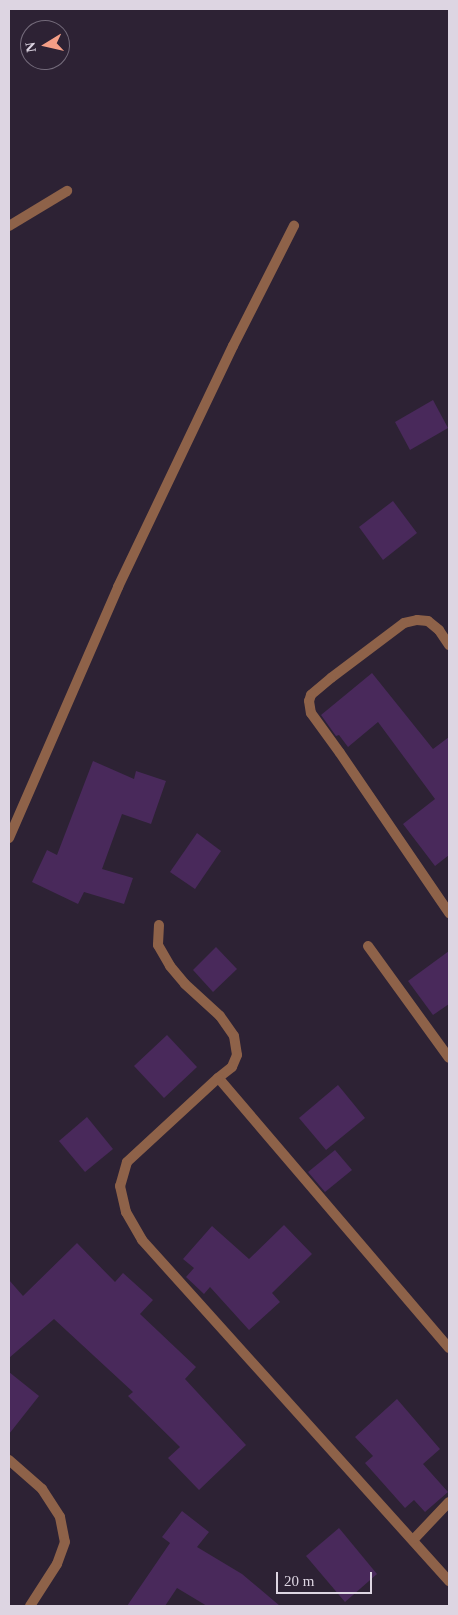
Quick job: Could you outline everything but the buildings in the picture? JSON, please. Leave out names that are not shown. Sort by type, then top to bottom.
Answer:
[{"type":"street","points":[[9,226],[67,191]]},
{"type":"street","points":[[10,831],[118,587],[233,346],[294,226]]},
{"type":"street","points":[[449,645],[439,630],[428,621],[417,620],[404,623],[331,678],[311,695],[309,701],[311,713],[449,913]]},
{"type":"street","points":[[159,925],[158,945],[170,966],[185,984],[220,1016],[234,1036],[237,1055],[232,1066],[128,1162],[120,1186],[126,1212],[142,1240],[449,1581]]},
{"type":"street","points":[[368,946],[449,1058]]},
{"type":"street","points":[[218,1078],[449,1348]]},
{"type":"street","points":[[9,1460],[42,1489],[60,1517],[65,1542],[56,1564],[30,1606]]},
{"type":"street","points":[[414,1540],[449,1502]]}]
